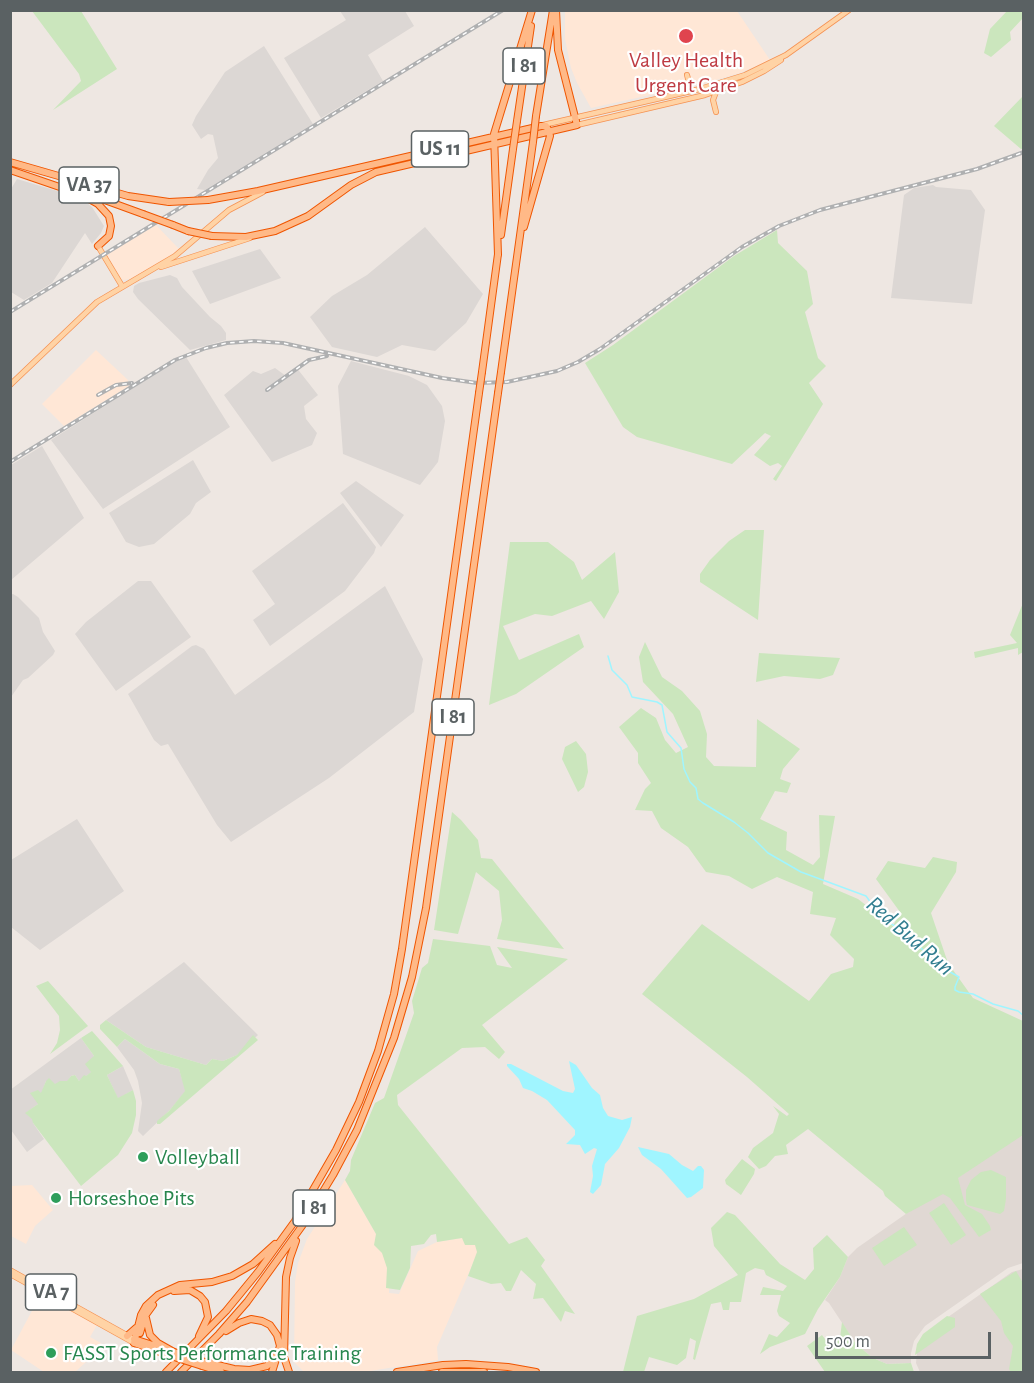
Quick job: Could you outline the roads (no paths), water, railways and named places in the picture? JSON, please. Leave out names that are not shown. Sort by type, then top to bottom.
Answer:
[{"type":"highway","name":"I 81","points":[[166,1372],[210,1329],[258,1272],[315,1188],[336,1150],[367,1083],[384,1031],[397,977],[533,10]]},
{"type":"highway","points":[[498,255],[494,136],[533,10]]},
{"type":"highway","name":"I 81","points":[[181,1372],[240,1310],[270,1272],[324,1192],[357,1130],[385,1063],[405,1002],[420,942],[432,868],[536,116],[555,10]]},
{"type":"highway","points":[[555,10],[558,50],[576,121]]},
{"type":"highway","name":"US 11","points":[[286,184],[470,146],[494,144],[559,129],[576,121]]},
{"type":"highway","points":[[470,146],[490,134],[497,124]]},
{"type":"highway","points":[[541,126],[546,126],[549,131],[547,147]]},
{"type":"highway","name":"US 11","points":[[282,229],[308,216],[368,175],[470,146],[494,136],[541,126]]},
{"type":"highway","points":[[517,257],[547,147],[552,134],[559,129]]},
{"type":"highway","points":[[470,146],[489,150],[495,159]]},
{"type":"highway","name":"VA 37","points":[[10,162],[128,196],[169,202],[208,200],[286,184]]},
{"type":"highway","points":[[10,170],[80,194],[98,204],[109,216],[111,225],[109,236],[98,246]]},
{"type":"highway","name":"VA 37","points":[[10,170],[54,183],[188,231],[212,236],[246,237],[282,229]]},
{"type":"highway","points":[[127,1336],[134,1332],[146,1306],[166,1290],[180,1285],[225,1279],[253,1264],[279,1239],[315,1188]]},
{"type":"highway","points":[[289,1372],[284,1361],[286,1285],[290,1258],[298,1238],[324,1192]]},
{"type":"highway","points":[[135,1341],[147,1313],[156,1302],[175,1290],[190,1290],[203,1298],[208,1309],[206,1323],[199,1337],[177,1362]]},
{"type":"highway","points":[[147,1313],[146,1324],[150,1335],[172,1354]]},
{"type":"highway","points":[[198,1356],[230,1328],[251,1319],[262,1321],[272,1328],[279,1339],[274,1372]]},
{"type":"highway","points":[[135,1341],[138,1324]]},
{"type":"highway","name":"VA 7","points":[[135,1341],[203,1364],[236,1372]]},
{"type":"highway","points":[[274,1372],[285,1345]]},
{"type":"highway","points":[[203,1364],[256,1370],[271,1363],[279,1350]]},
{"type":"highway","name":"VA 7","points":[[203,1364],[222,1372]]},
{"type":"highway","points":[[397,1372],[466,1364],[536,1372]]},
{"type":"highway","points":[[442,1372],[484,1372]]},
{"type":"main road","name":"US 11","points":[[541,126],[717,92],[764,72],[849,10]]},
{"type":"main road","name":"US 11","points":[[576,121],[735,78],[784,56]]},
{"type":"main road","points":[[684,93],[690,88],[687,75]]},
{"type":"main road","points":[[716,112],[713,100],[717,92]]},
{"type":"main road","name":"US 11","points":[[10,385],[88,310],[122,286],[181,251],[236,205],[286,184]]},
{"type":"main road","name":"US 11","points":[[147,272],[224,245],[282,229]]},
{"type":"main road","points":[[98,246],[122,286]]},
{"type":"main road","name":"VA 7","points":[[10,1270],[135,1341]]},
{"type":"main road","name":"VA 7","points":[[10,1274],[135,1341]]},
{"type":"water","points":[[569,1061],[576,1065],[592,1088],[600,1095],[603,1108],[608,1116],[622,1120],[632,1117],[630,1127],[619,1148],[605,1164],[601,1185],[593,1194],[590,1192],[592,1166],[597,1149],[594,1148],[585,1154],[580,1145],[566,1144],[575,1135],[575,1130],[547,1100],[523,1088],[519,1079],[507,1066],[511,1064],[563,1091],[573,1093],[575,1089]]},
{"type":"water","points":[[638,1147],[669,1154],[693,1171],[701,1166],[704,1170],[703,1188],[687,1198],[661,1169],[642,1155]]},
{"type":"waterway","name":"Red Bud Run","points":[[608,656],[612,670],[627,685],[632,697],[662,705],[667,732],[681,748],[684,769],[690,782],[696,788],[698,799],[734,822],[768,853],[801,872],[866,896],[879,914],[893,925],[903,929],[936,964],[959,977],[955,990],[973,994],[993,1004],[1018,1011],[1024,1016]]},
{"type":"railway","points":[[10,312],[503,10]]},
{"type":"railway","points":[[10,462],[175,360],[227,343],[254,341],[283,343],[442,378],[477,383],[507,382],[557,371],[600,349],[742,247],[779,226],[820,210],[977,169],[1024,152]]},
{"type":"railway","points":[[267,390],[309,360],[327,356]]},
{"type":"railway","points":[[98,395],[116,385],[132,383]]},
{"type":"place","name":"Valley Health Urgent Care","points":[[686,36]]},
{"type":"place","name":"Volleyball","points":[[143,1157]]},
{"type":"place","name":"Horseshoe Pits","points":[[56,1198]]},
{"type":"place","name":"FASST Sports Performance Training","points":[[51,1353]]}]
